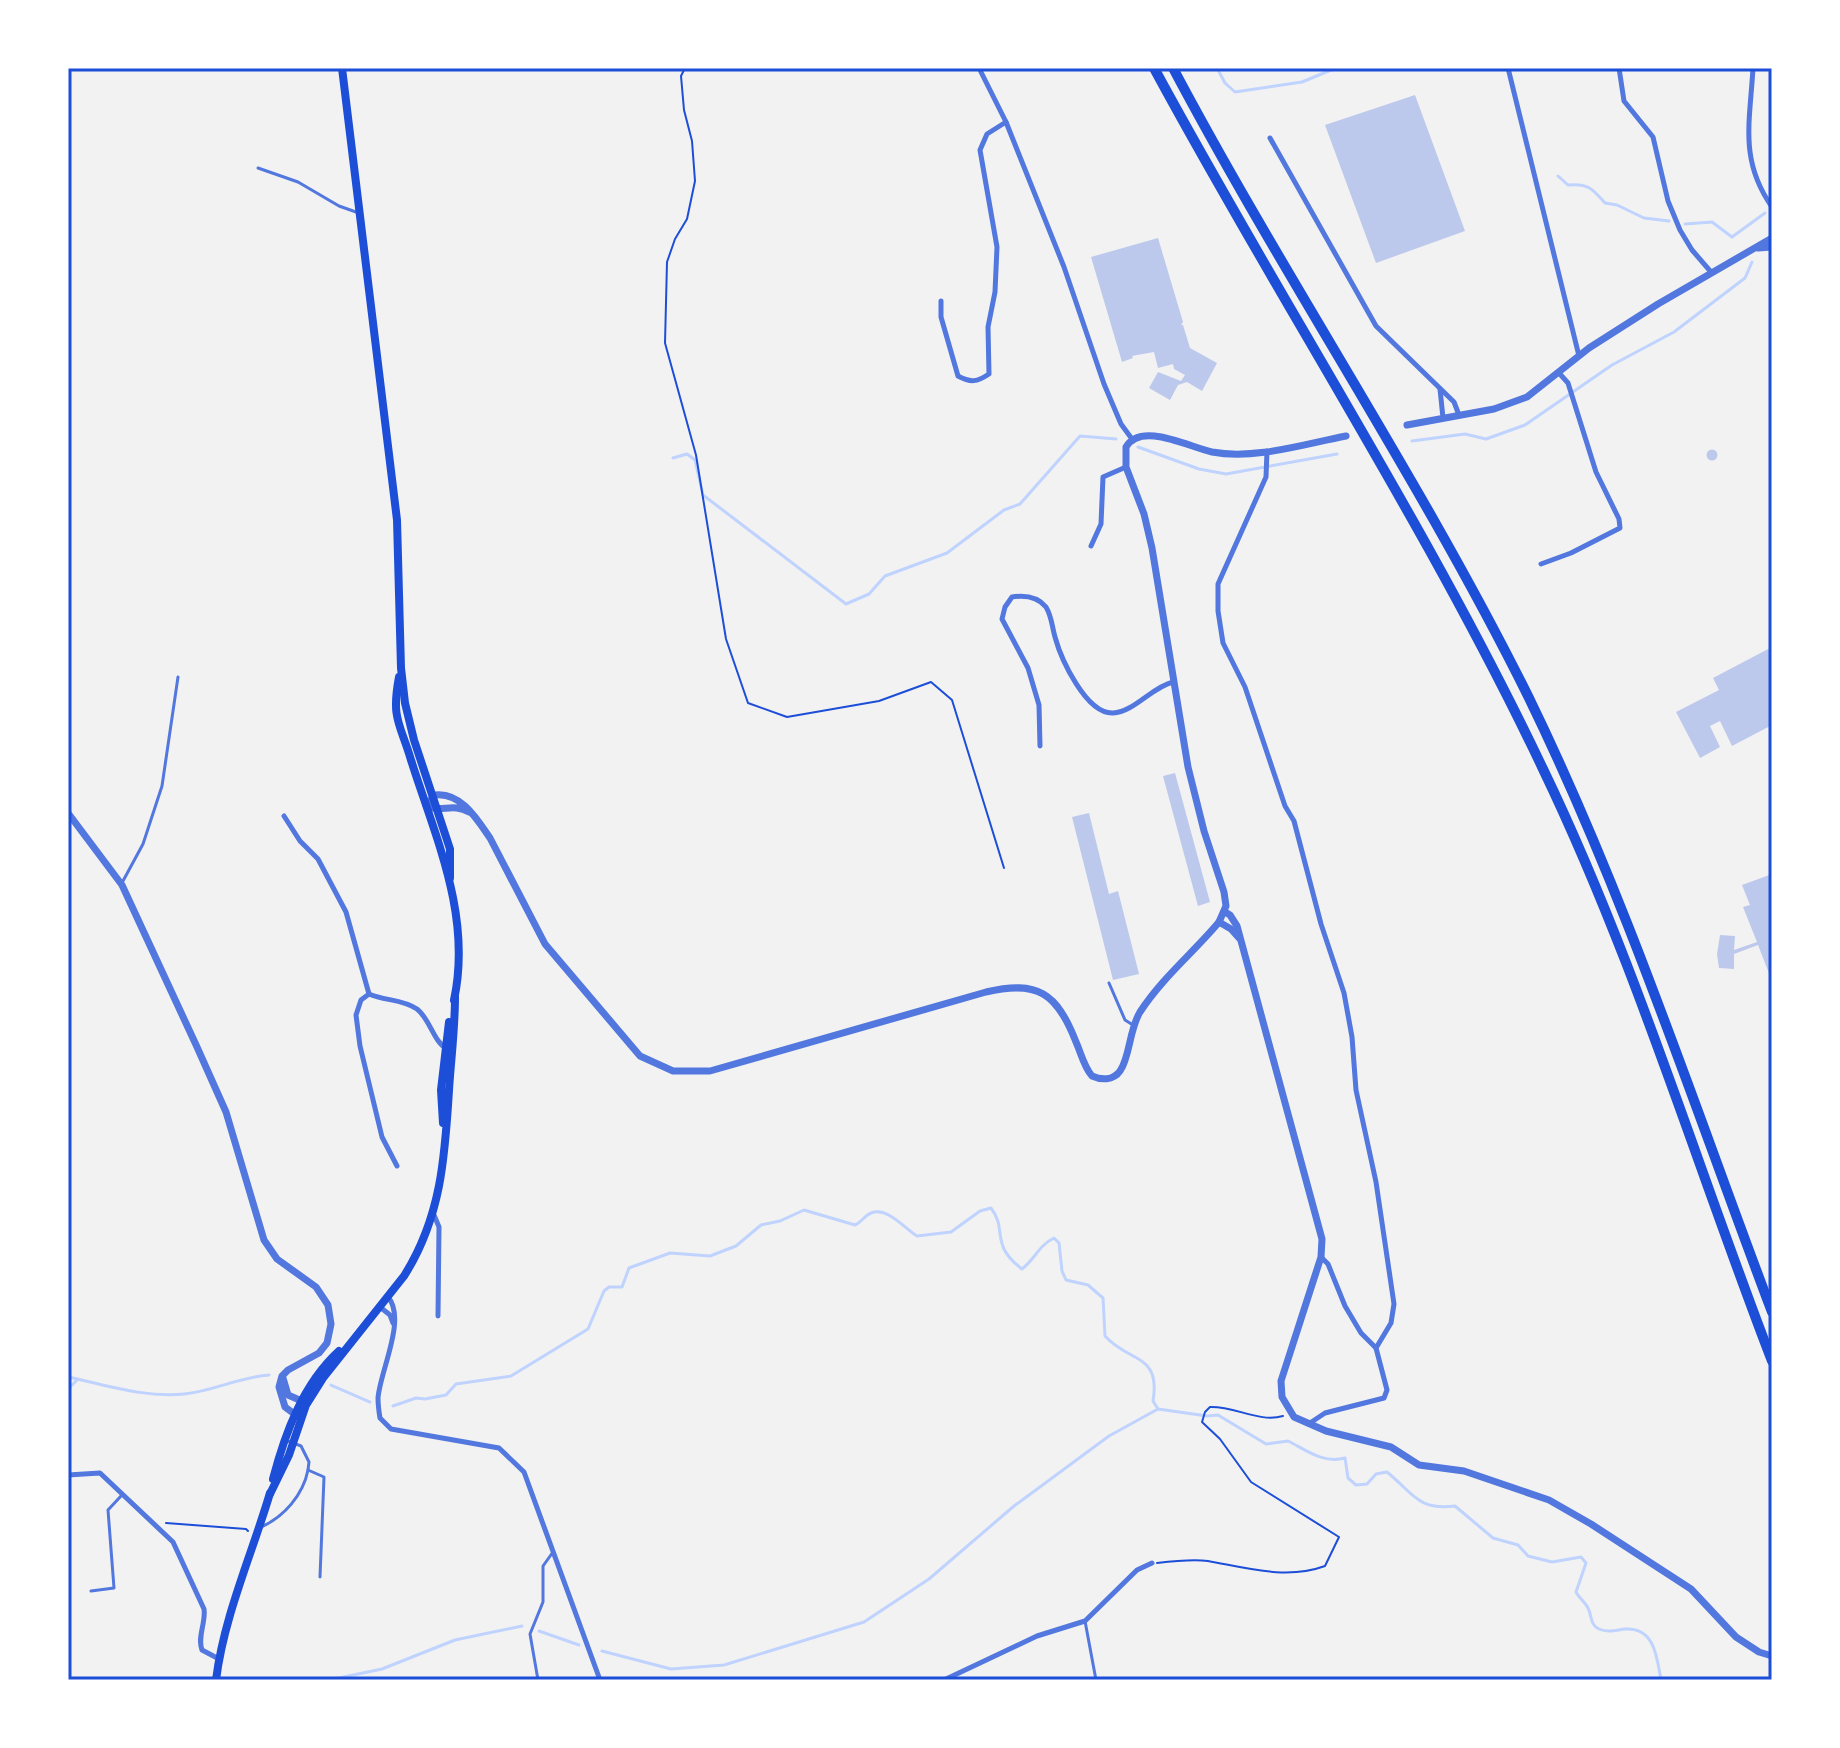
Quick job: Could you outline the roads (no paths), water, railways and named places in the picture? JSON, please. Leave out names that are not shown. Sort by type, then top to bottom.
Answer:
[{"type":"highway","points":[[1154,68],[1447,581],[1545,772],[1597,890],[1636,990],[1772,1361]]},
{"type":"highway","points":[[1173,68],[1457,563],[1558,759],[1614,886],[1656,993],[1772,1312]]},
{"type":"main road","points":[[216,1680],[258,1531],[304,1403],[326,1363],[380,1307],[415,1259],[434,1215],[445,1139],[441,1090],[449,1049],[460,950],[450,878],[450,849],[408,720],[401,668],[397,520],[342,68]]},
{"type":"main road","points":[[401,668],[394,705],[395,717],[450,878]]},
{"type":"street","points":[[979,68],[1006,122],[1064,267],[1104,384],[1125,432],[1132,439]]},
{"type":"street","points":[[1508,68],[1579,356]]},
{"type":"street","points":[[1619,68],[1624,101],[1653,137],[1668,201],[1680,230],[1711,272]]},
{"type":"street","points":[[1753,68],[1750,161],[1756,180],[1772,207]]},
{"type":"street","points":[[941,301],[941,317],[958,376],[969,382],[980,381],[989,374],[988,327],[995,292],[997,247],[980,150],[987,134],[1006,122]]},
{"type":"street","points":[[1270,138],[1376,326],[1454,402],[1459,415]]},
{"type":"street","points":[[1407,425],[1512,404],[1527,397],[1579,356],[1711,272],[1772,238]]},
{"type":"street","points":[[1752,249],[1772,247]]},
{"type":"street","points":[[1541,564],[1571,553],[1620,528],[1619,519],[1596,472],[1568,383],[1559,373]]},
{"type":"street","points":[[1440,388],[1443,418]]},
{"type":"street","points":[[469,812],[454,806],[438,809],[426,805],[433,796],[446,794],[453,796],[469,812],[490,838],[545,944],[562,966],[640,1056],[673,1071],[698,1073],[721,1069],[986,992],[1019,986],[1044,993],[1055,1002],[1066,1019],[1088,1072],[1102,1079],[1113,1077],[1121,1070],[1133,1025],[1147,1002],[1225,912],[1224,892],[1194,797],[1148,528],[1126,467],[1126,447],[1132,439],[1148,434],[1213,452],[1240,454],[1346,436]]},
{"type":"street","points":[[1267,451],[1267,472],[1218,584],[1221,634],[1245,687],[1285,806],[1294,821],[1321,924],[1344,993],[1352,1037],[1356,1090],[1376,1182],[1394,1304],[1391,1323],[1376,1348]]},
{"type":"street","points":[[1091,546],[1101,524],[1103,477],[1126,467]]},
{"type":"street","points":[[1040,746],[1039,705],[1028,668],[1002,619],[1012,597],[1024,595],[1035,598],[1045,606],[1066,664],[1089,702],[1101,711],[1114,713],[1125,709],[1173,682]]},
{"type":"street","points":[[68,813],[122,885],[226,1112],[264,1240],[277,1259],[316,1287],[328,1305],[331,1324],[327,1343],[319,1353],[282,1376]]},
{"type":"street","points":[[284,816],[300,841],[318,859],[346,912],[369,994],[380,999],[404,1002],[420,1011],[441,1045],[449,1049]]},
{"type":"street","points":[[1225,912],[1234,920],[1240,940],[1322,1239],[1321,1257],[1281,1381],[1282,1397],[1289,1411],[1294,1417],[1326,1431],[1391,1447],[1419,1465],[1464,1471],[1549,1500],[1691,1589],[1736,1637],[1759,1652],[1772,1656]]},
{"type":"street","points":[[1219,922],[1231,929],[1240,940]]},
{"type":"street","points":[[369,994],[361,1000],[356,1015],[360,1046],[382,1137],[397,1166]]},
{"type":"street","points":[[434,1215],[439,1227],[438,1316]]},
{"type":"street","points":[[1310,1423],[1325,1413],[1384,1398],[1387,1390],[1376,1348],[1353,1320],[1328,1264],[1321,1257]]},
{"type":"street","points":[[388,1297],[394,1307],[393,1324],[378,1398],[380,1418],[391,1429],[499,1448],[524,1472],[600,1680]]},
{"type":"street","points":[[380,1307],[390,1315],[393,1324]]},
{"type":"street","points":[[282,1376],[288,1395],[304,1403]]},
{"type":"street","points":[[282,1376],[280,1394],[285,1407],[298,1416]]},
{"type":"street","points":[[68,1475],[100,1473],[173,1542],[204,1609],[202,1650],[220,1659]]},
{"type":"street","points":[[944,1680],[1037,1636],[1085,1621],[1137,1570],[1152,1563]]},
{"type":"lane","points":[[258,168],[298,182],[339,206],[360,213]]},
{"type":"lane","points":[[122,885],[143,844],[162,786],[178,677]]},
{"type":"lane","points":[[1109,983],[1125,1020],[1133,1025]]},
{"type":"lane","points":[[258,1531],[289,1507],[306,1480],[309,1462],[305,1452],[289,1441]]},
{"type":"lane","points":[[308,1470],[324,1477],[320,1577]]},
{"type":"lane","points":[[91,1591],[114,1588],[108,1510],[124,1494]]},
{"type":"lane","points":[[538,1680],[530,1634],[543,1602],[543,1566],[553,1552]]},
{"type":"lane","points":[[1085,1621],[1096,1680]]},
{"type":"waterway","points":[[1217,68],[1225,83],[1235,92],[1302,82],[1336,68]]},
{"type":"waterway","points":[[1558,176],[1568,185],[1590,188],[1605,203],[1617,205],[1644,218],[1669,221]]},
{"type":"waterway","points":[[1685,224],[1712,222],[1732,237],[1765,213]]},
{"type":"waterway","points":[[1412,441],[1465,434],[1486,439],[1525,425],[1612,365],[1674,332],[1745,278],[1752,262]]},
{"type":"waterway","points":[[673,458],[687,454],[695,460],[703,495],[846,604],[869,594],[885,576],[947,553],[1004,510],[1020,504],[1080,436],[1116,439]]},
{"type":"waterway","points":[[1138,447],[1199,469],[1226,474],[1337,454]]},
{"type":"waterway","points":[[393,1406],[416,1398],[446,1395],[456,1384],[511,1376],[588,1329],[604,1291],[609,1287],[622,1287],[629,1268],[670,1253],[710,1256],[736,1246],[761,1225],[780,1221],[804,1210],[855,1225],[871,1213],[883,1213],[917,1236],[951,1232],[980,1211],[991,1208],[996,1216],[1002,1245],[1022,1269],[1049,1241],[1054,1238],[1059,1243],[1066,1280],[1088,1285],[1103,1298],[1105,1336],[1148,1366],[1154,1386],[1153,1401],[1158,1409],[1218,1415],[1266,1444],[1288,1441],[1322,1458],[1345,1458],[1348,1478],[1356,1485],[1367,1484],[1376,1474],[1387,1472],[1417,1499],[1432,1506],[1455,1506],[1493,1538],[1518,1545],[1528,1556],[1552,1562],[1581,1557],[1586,1563],[1576,1592],[1588,1608],[1594,1625],[1606,1631],[1625,1629],[1643,1633],[1653,1646],[1661,1680]]},
{"type":"waterway","points":[[68,1377],[126,1390],[169,1395],[269,1375]]},
{"type":"waterway","points":[[68,1389],[78,1379]]},
{"type":"waterway","points":[[331,1385],[370,1402]]},
{"type":"waterway","points":[[602,1651],[671,1669],[724,1665],[864,1622],[929,1579],[1014,1506],[1109,1436],[1158,1409]]},
{"type":"waterway","points":[[329,1680],[382,1669],[455,1640],[522,1626]]},
{"type":"waterway","points":[[539,1631],[579,1645]]}]
